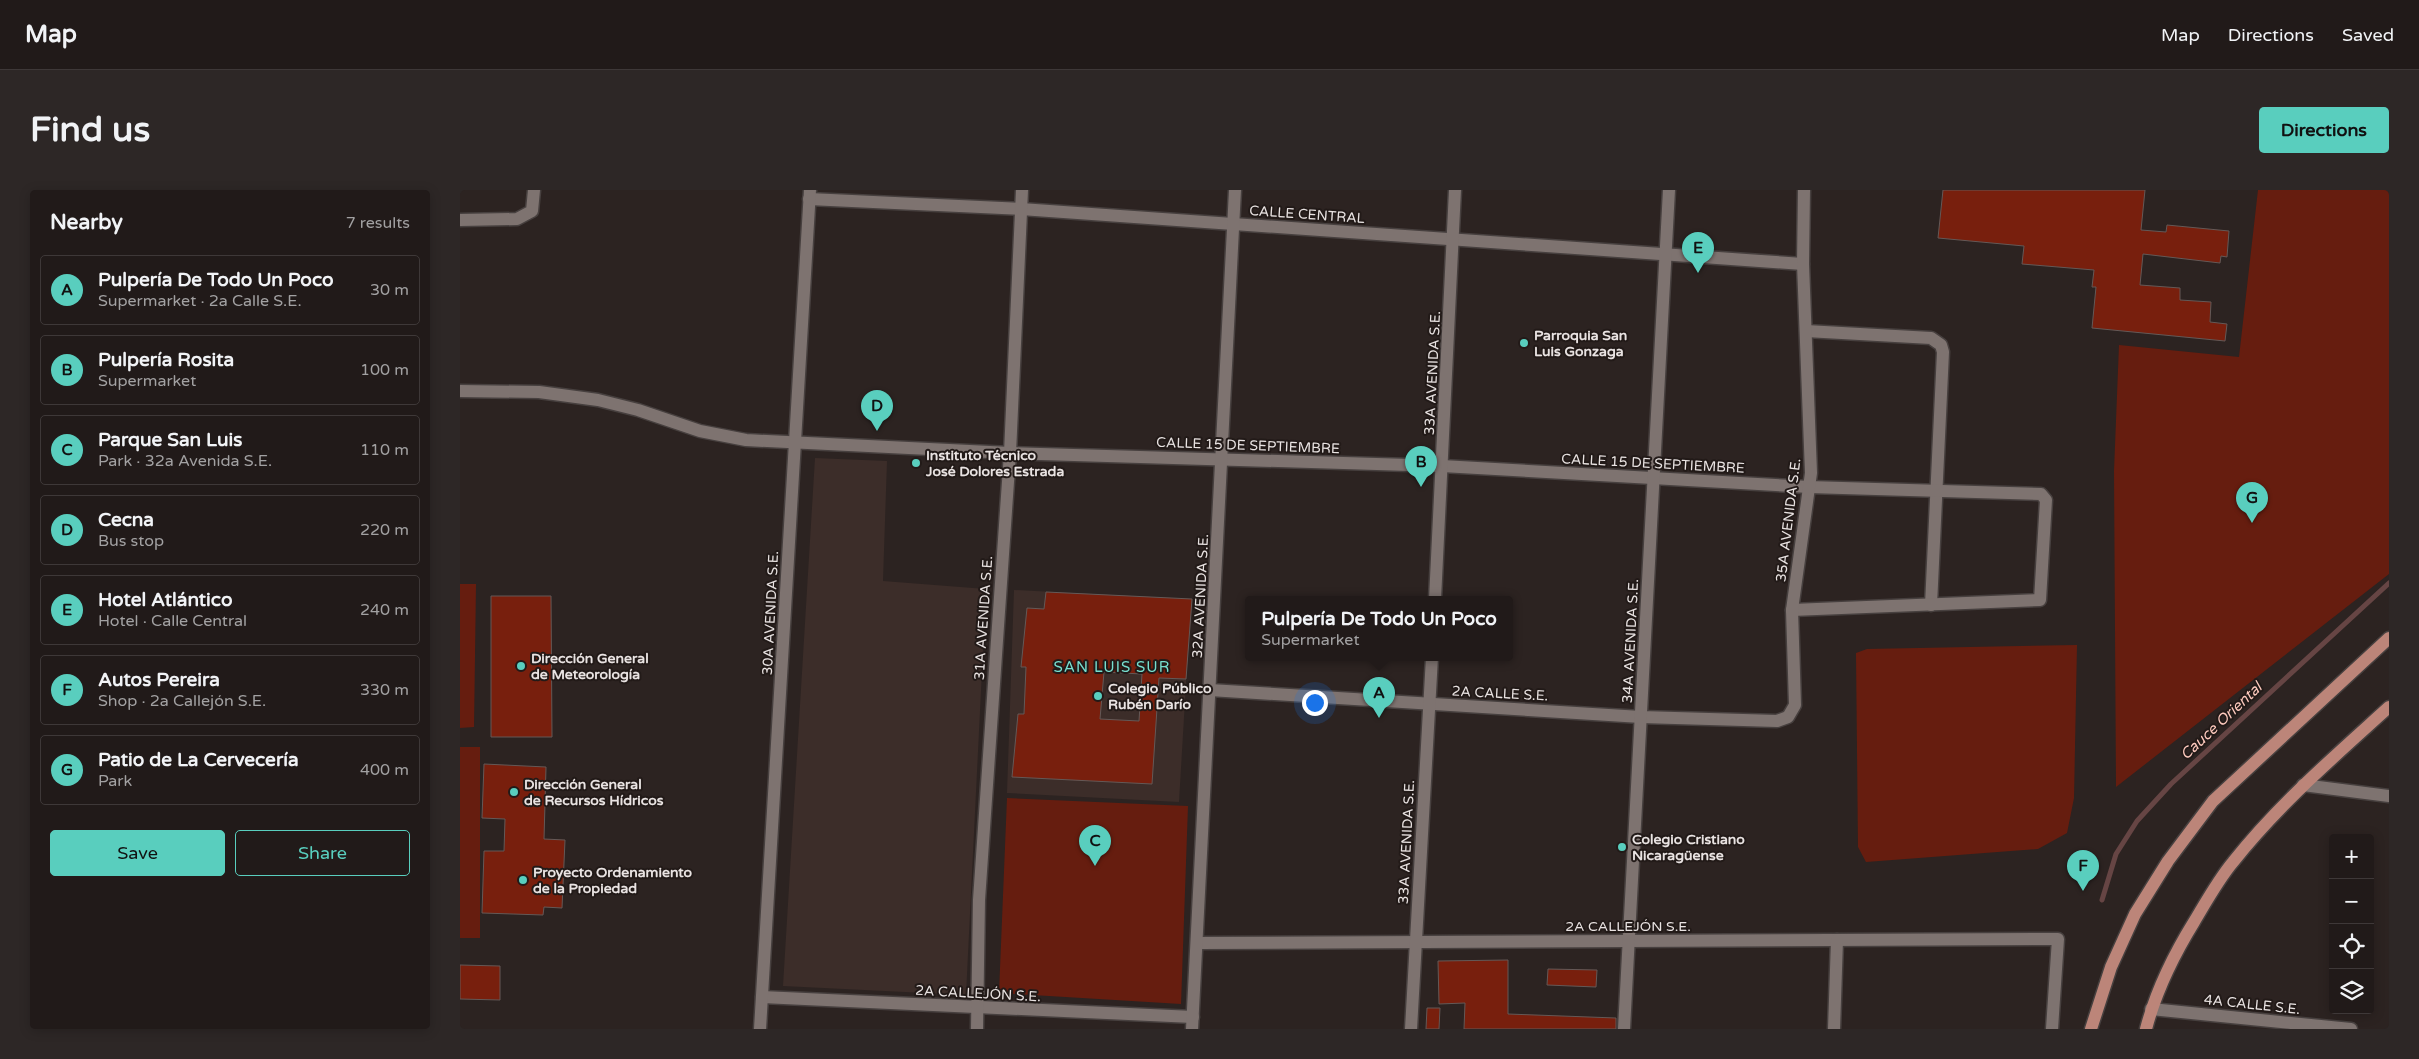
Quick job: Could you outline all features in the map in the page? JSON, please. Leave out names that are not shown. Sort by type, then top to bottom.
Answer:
[{"type":"main road","points":[[2091,1029],[2111,967],[2136,914],[2168,861],[2213,801],[2389,638]]},
{"type":"main road","points":[[2146,1029],[2151,1009],[2167,971],[2184,938],[2232,863],[2303,785],[2389,707]]},
{"type":"street","points":[[460,220],[517,219],[532,211],[534,190]]},
{"type":"street","name":"31A AVENIDA S.E.","points":[[977,1029],[979,900],[1010,453],[1022,190]]},
{"type":"street","name":"32A AVENIDA S.E.","points":[[1193,1023],[1235,190]]},
{"type":"street","name":"33A AVENIDA S.E.","points":[[1435,596],[1455,190]]},
{"type":"street","name":"34A AVENIDA S.E.","points":[[1624,1029],[1669,190]]},
{"type":"street","name":"35A AVENIDA S.E.","points":[[1788,717],[1795,706],[1792,610],[1811,474],[1803,264],[1804,190]]},
{"type":"street","name":"CALLE CENTRAL","points":[[810,195],[1453,238],[1803,264]]},
{"type":"street","name":"30A AVENIDA S.E.","points":[[760,1029],[810,195]]},
{"type":"street","points":[[1792,610],[1931,605],[1943,352],[1941,344],[1931,338],[1806,331]]},
{"type":"street","name":"CALLE 15 DE SEPTIEMBRE","points":[[460,392],[539,392],[598,400],[638,410],[700,431],[746,440],[1010,453],[1442,466],[1810,487],[2041,494],[2046,500],[2040,600],[1931,605]]},
{"type":"street","name":"33A AVENIDA S.E.","points":[[1411,1029],[1432,661]]},
{"type":"street","name":"2A CALLE S.E.","points":[[1210,690],[1641,717],[1777,721],[1788,717]]},
{"type":"street","points":[[2303,785],[2389,796]]},
{"type":"street","name":"2A CALLEJÓN S.E.","points":[[1197,943],[2058,938],[2052,1029]]},
{"type":"street","points":[[1834,1029],[1837,940]]},
{"type":"street","name":"2A CALLEJÓN S.E.","points":[[762,998],[977,1008],[1193,1023]]},
{"type":"street","name":"4A CALLE S.E.","points":[[2151,1009],[2351,1029]]},
{"type":"shaded area","points":[[2258,190],[2389,190],[2389,574],[2116,787],[2114,471],[2119,345],[2239,357]]},
{"type":"shaded area","points":[[815,458],[887,461],[883,581],[986,589],[966,995],[783,986]]},
{"type":"shaded area","points":[[460,584],[476,584],[474,727],[460,728]]},
{"type":"shaded area","name":"Colegio Público Rubén Darío","points":[[1014,590],[1191,599],[1179,802],[1007,793]]},
{"type":"shaded area","points":[[2077,645],[2074,798],[2067,833],[2038,849],[1866,862],[1858,847],[1856,653],[1867,649]]},
{"type":"shaded area","points":[[460,747],[480,747],[480,938],[460,938]]},
{"type":"shaded area","points":[[1007,798],[1188,806],[1181,1004],[999,993]]},
{"type":"building","points":[[1943,190],[2145,190],[2141,230],[2166,232],[2167,225],[2229,231],[2227,257],[2221,256],[2220,263],[2143,254],[2140,285],[2180,288],[2180,300],[2211,302],[2210,322],[2227,324],[2225,341],[2092,328],[2096,287],[2092,287],[2094,270],[2022,264],[2024,246],[1938,238]]},
{"type":"building","name":"Colegio Público Rubén Darío","points":[[1046,592],[1192,599],[1186,679],[1159,678],[1152,784],[1012,777],[1018,714],[1024,714],[1026,667],[1021,667],[1027,608],[1044,609]],"holes":[[[1104,672],[1142,674],[1139,721],[1100,719]]]},
{"type":"building","name":"Dirección General de Meteorología","points":[[491,596],[551,596],[552,737],[491,737]]},
{"type":"building","points":[[484,764],[546,767],[544,839],[565,840],[562,908],[544,907],[543,915],[482,913],[484,851],[504,851],[505,819],[482,818]]},
{"type":"building","points":[[1508,960],[1508,1014],[1616,1018],[1616,1029],[1464,1029],[1465,1003],[1439,1004],[1438,961]]},
{"type":"building","points":[[460,965],[500,966],[500,1000],[460,999]]},
{"type":"building","points":[[1548,969],[1597,970],[1596,987],[1547,985]]},
{"type":"building","points":[[1427,1008],[1440,1008],[1439,1029],[1426,1029]]},
{"type":"waterway","name":"Cauce Oriental","points":[[2102,900],[2116,854],[2137,821],[2171,784],[2389,583]]},
{"type":"place","name":"Hotel Atlántico","points":[[1698,273]]},
{"type":"place","name":"Parroquia San Luis Gonzaga","points":[[1524,343]]},
{"type":"place","name":"Cecna","points":[[877,431]]},
{"type":"place","name":"Instituto Técnico José Dolores Estrada","points":[[916,463]]},
{"type":"place","name":"Pulpería Rosita","points":[[1421,487]]},
{"type":"place","name":"Patio de La Cervecería","points":[[2252,523]]},
{"type":"place","name":"Dirección General de Meteorología","points":[[521,666]]},
{"type":"place","name":"Colegio Público Rubén Darío","points":[[1098,696]]},
{"type":"place","name":"Pulpería De Todo Un Poco","points":[[1379,718]]},
{"type":"place","name":"Dirección General de Recursos Hídricos","points":[[514,792]]},
{"type":"place","name":"Colegio Cristiano Nicaragüense","points":[[1622,847]]},
{"type":"place","name":"Parque San Luis","points":[[1095,866]]},
{"type":"place","name":"Proyecto Ordenamiento de la Propiedad","points":[[523,880]]},
{"type":"place","name":"Autos Pereira","points":[[2083,891]]},
{"type":"district","name":"SAN LUIS SUR","points":[[1112,667]]}]
